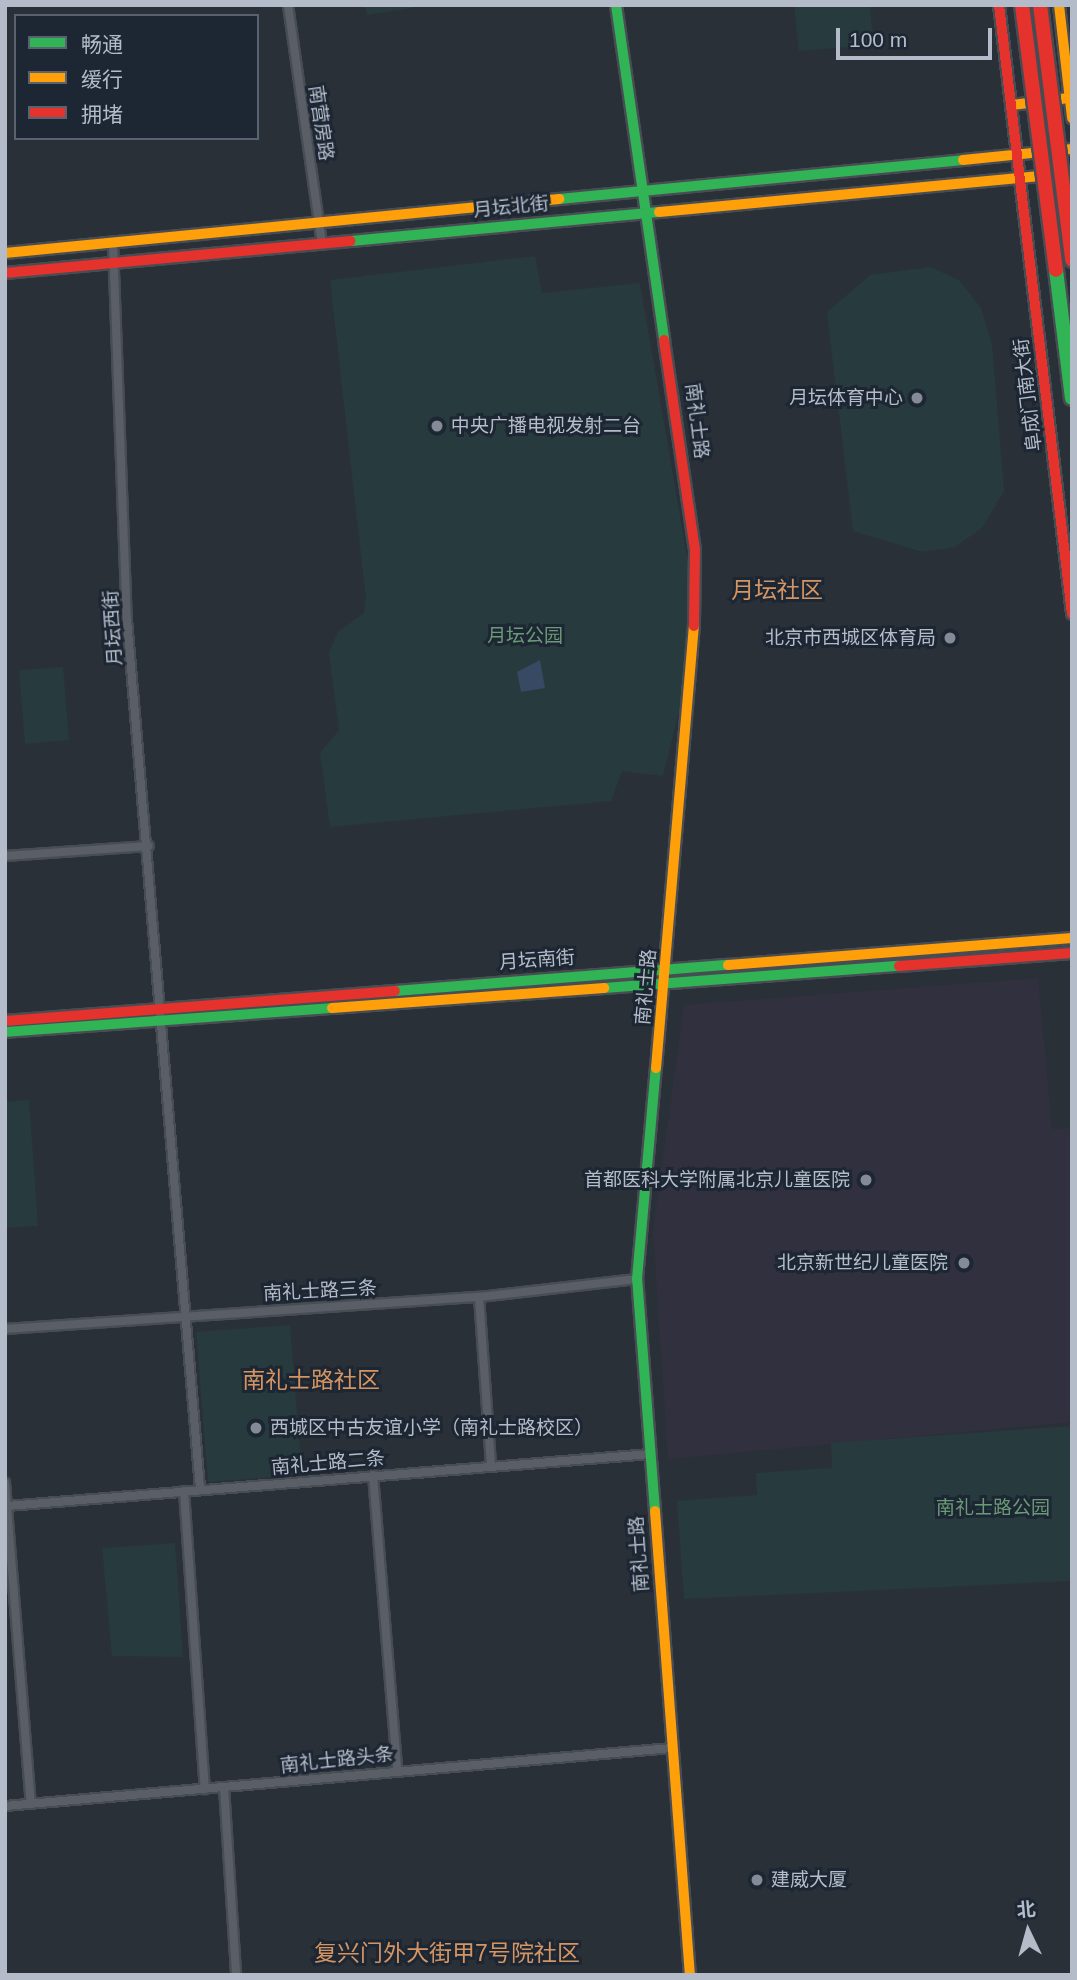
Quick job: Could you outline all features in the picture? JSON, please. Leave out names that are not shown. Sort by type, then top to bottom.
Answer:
[{"type":"main road","name":"南礼士路","points":[[616,5],[647,214],[696,598],[667,975],[637,1279],[690,1975]]},
{"type":"main road","name":"阜成门南大街","points":[[999,5],[1072,614]]},
{"type":"main road","points":[[1021,5],[1072,398]]},
{"type":"main road","points":[[1040,5],[1072,260]]},
{"type":"main road","points":[[1059,5],[1072,118]]},
{"type":"main road","points":[[1012,105],[1069,98]]},
{"type":"main road","name":"月坛北街","points":[[5,253],[1017,157],[1072,149]]},
{"type":"main road","name":"月坛北街","points":[[5,274],[1072,173]]},
{"type":"main road","name":"月坛南街","points":[[5,1021],[164,1014],[667,975],[1072,938]]},
{"type":"main road","name":"月坛南街","points":[[667,975],[1072,953]]},
{"type":"main road","name":"月坛南街","points":[[5,1032],[164,1014]]},
{"type":"street","name":"南营房路","points":[[288,5],[322,245]]},
{"type":"street","name":"月坛西街","points":[[113,244],[127,619],[164,1014],[200,1489]]},
{"type":"street","points":[[5,856],[149,846]]},
{"type":"street","name":"南礼士路三条","points":[[5,1329],[185,1314],[479,1297],[637,1279]]},
{"type":"street","points":[[479,1297],[491,1464]]},
{"type":"street","name":"南礼士路二条","points":[[7,1506],[491,1464],[651,1454]]},
{"type":"street","points":[[373,1475],[397,1769]]},
{"type":"street","points":[[5,1483],[31,1803]]},
{"type":"street","points":[[184,1491],[205,1789]]},
{"type":"street","name":"南礼士路头条","points":[[5,1806],[397,1769],[672,1748]]},
{"type":"street","points":[[224,1787],[236,1975]]},
{"type":"shaded area","name":"首都医科大学附属北京儿童医院","points":[[1038,978],[1052,1129],[1072,1128],[1072,1422],[668,1459],[653,1230],[684,1005]]},
{"type":"green space","points":[[365,5],[412,5],[413,8],[367,15]]},
{"type":"green space","points":[[794,5],[870,5],[873,45],[799,51]]},
{"type":"green space","name":"月坛公园","points":[[535,256],[542,293],[640,283],[688,562],[687,679],[663,776],[622,771],[611,801],[330,827],[320,753],[339,730],[329,652],[338,632],[364,613],[366,599],[330,280]]},
{"type":"green space","name":"月坛体育中心","points":[[931,267],[960,281],[981,308],[992,344],[1004,491],[982,528],[955,547],[922,552],[853,531],[827,312],[870,275]]},
{"type":"green space","points":[[63,667],[69,740],[25,744],[19,670]]},
{"type":"green space","points":[[29,1100],[38,1226],[5,1228],[5,1102]]},
{"type":"green space","points":[[290,1325],[302,1475],[208,1482],[196,1332]]},
{"type":"green space","name":"南礼士路公园","points":[[1072,1426],[1072,1581],[684,1599],[677,1501],[757,1495],[756,1473],[832,1468],[831,1443]]},
{"type":"green space","points":[[175,1543],[183,1657],[112,1656],[102,1548]]},
{"type":"water","points":[[540,660],[545,688],[521,692],[517,672]]},
{"type":"traffic: fast","points":[[616,5],[664,340]]},
{"type":"traffic: fast","points":[[559,199],[963,160]]},
{"type":"traffic: fast","points":[[351,241],[659,212]]},
{"type":"traffic: fast","points":[[1056,270],[1072,398]]},
{"type":"traffic: fast","points":[[395,991],[728,965]]},
{"type":"traffic: fast","points":[[604,988],[899,966]]},
{"type":"traffic: fast","points":[[5,1032],[332,1008]]},
{"type":"traffic: fast","points":[[655,1511],[637,1279],[656,1068]]},
{"type":"traffic: slow","points":[[1059,5],[1072,118]]},
{"type":"traffic: slow","points":[[1012,105],[1069,98]]},
{"type":"traffic: slow","points":[[963,160],[1072,149]]},
{"type":"traffic: slow","points":[[659,212],[1072,173]]},
{"type":"traffic: slow","points":[[5,253],[559,199]]},
{"type":"traffic: slow","points":[[656,1068],[694,626]]},
{"type":"traffic: slow","points":[[728,965],[1072,938]]},
{"type":"traffic: slow","points":[[332,1008],[604,988]]},
{"type":"traffic: slow","points":[[655,1511],[690,1975]]},
{"type":"traffic: jam","points":[[999,5],[1072,614]]},
{"type":"traffic: jam","points":[[1022,5],[1056,270]]},
{"type":"traffic: jam","points":[[1040,5],[1072,260]]},
{"type":"traffic: jam","points":[[5,273],[351,241]]},
{"type":"traffic: jam","points":[[664,340],[695,550],[694,626]]},
{"type":"traffic: jam","points":[[899,966],[1072,953]]},
{"type":"traffic: jam","points":[[5,1021],[395,991]]},
{"type":"place","name":"月坛体育中心","points":[[917,398]]},
{"type":"place","name":"中央广播电视发射二台","points":[[437,426]]},
{"type":"place","name":"北京市西城区体育局","points":[[950,638]]},
{"type":"place","name":"首都医科大学附属北京儿童医院","points":[[866,1180]]},
{"type":"place","name":"北京新世纪儿童医院","points":[[964,1263]]},
{"type":"place","name":"西城区中古友谊小学（南礼士路校区）","points":[[256,1428]]},
{"type":"place","name":"建威大厦","points":[[757,1880]]},
{"type":"district","name":"月坛社区","points":[[777,590]]},
{"type":"district","name":"南礼士路社区","points":[[311,1380]]},
{"type":"district","name":"复兴门外大街甲7号院社区","points":[[447,1953]]}]
